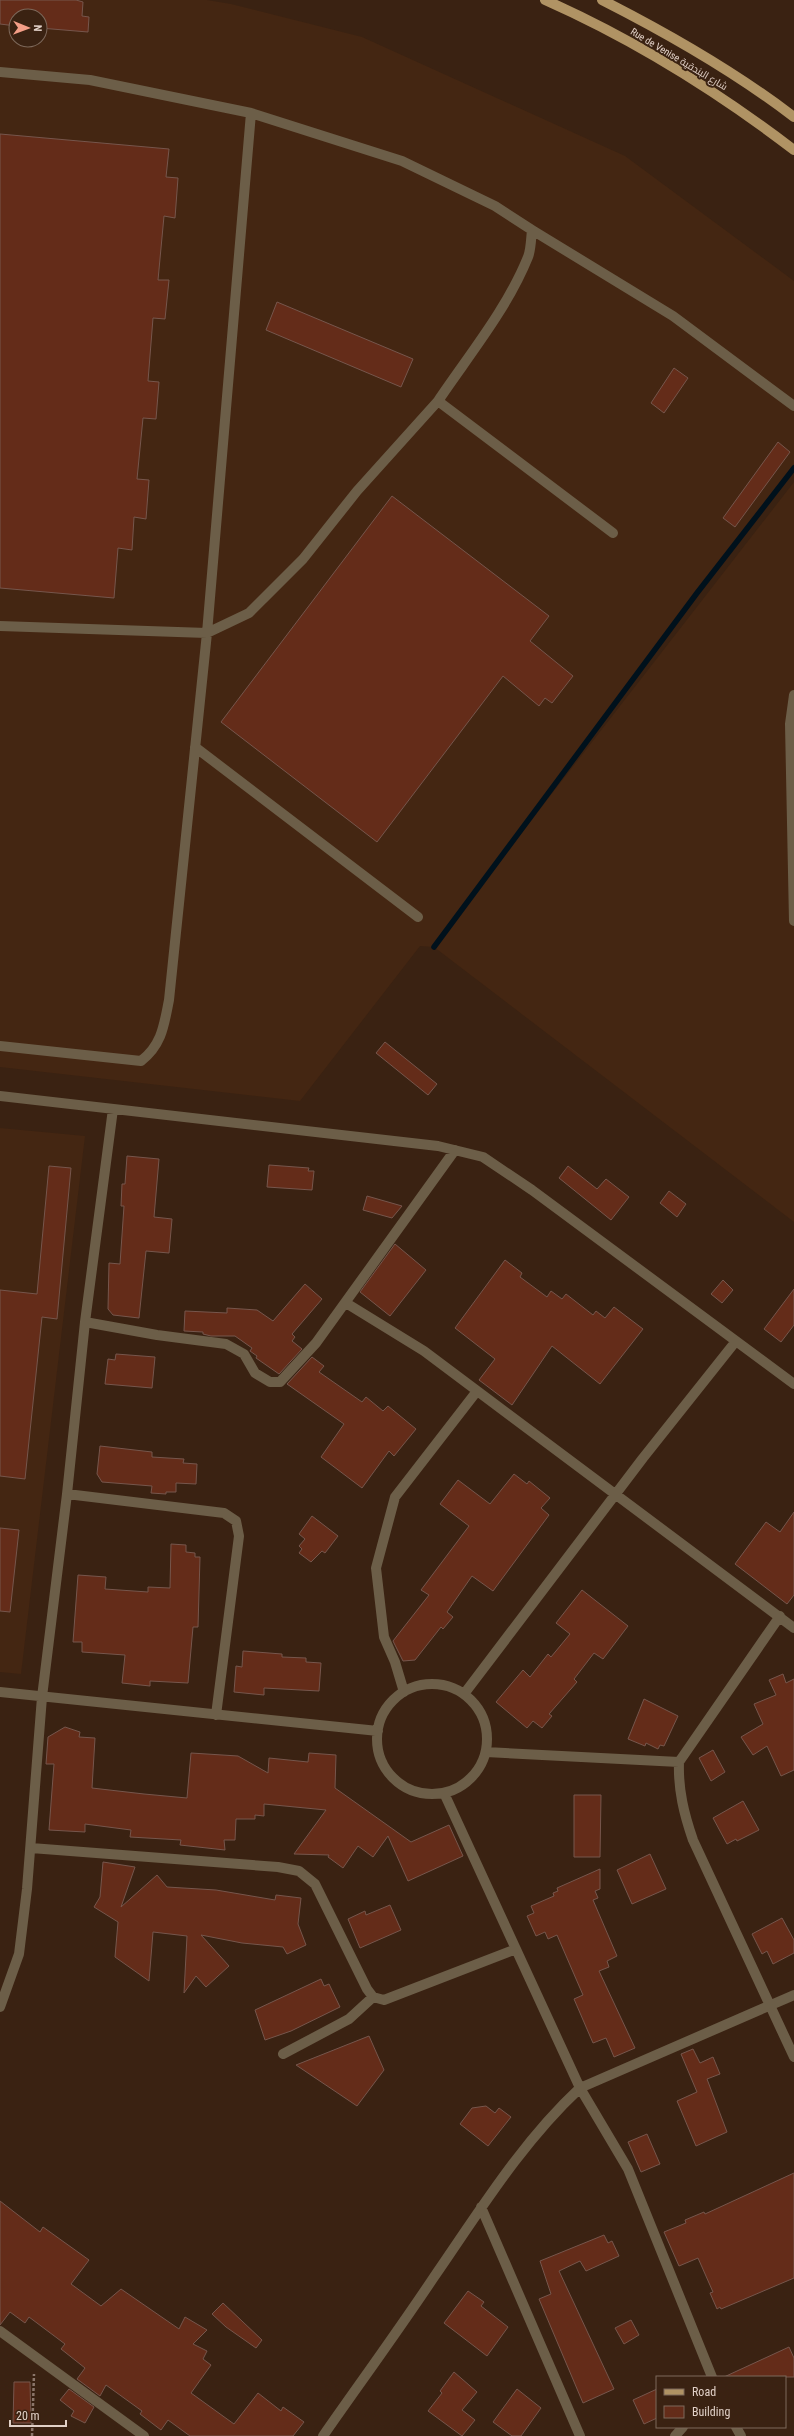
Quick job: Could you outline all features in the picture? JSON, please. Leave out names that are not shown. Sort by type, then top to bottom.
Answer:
[{"type":"main road","name":"Rue de Venise شارع البندقية","points":[[545,0],[645,51],[698,83],[759,124],[794,150]]},
{"type":"main road","name":"Rue de Venise شارع البندقية","points":[[602,0],[655,27],[717,64],[794,117]]},
{"type":"street","points":[[0,72],[90,80],[251,113],[402,162],[495,206],[673,316],[794,406]]},
{"type":"street","points":[[0,1046],[141,1061],[152,1052],[161,1039],[169,1000],[207,633],[251,113]]},
{"type":"street","points":[[0,626],[207,633],[249,613],[303,559],[357,491],[438,401],[496,316],[514,285],[529,256],[532,230]]},
{"type":"street","points":[[438,401],[614,533]]},
{"type":"street","points":[[794,695],[790,724],[794,921]]},
{"type":"street","points":[[195,747],[418,917]]},
{"type":"street","points":[[0,1096],[438,1146],[483,1157],[532,1190],[794,1384]]},
{"type":"street","points":[[0,2007],[19,1954],[31,1848],[42,1697],[67,1494],[85,1322],[113,1109]]},
{"type":"street","points":[[85,1322],[157,1335],[226,1344],[244,1354],[255,1373],[274,1383],[280,1382],[316,1343],[455,1150]]},
{"type":"street","points":[[346,1303],[424,1351],[615,1495],[780,1616],[794,1628]]},
{"type":"street","points":[[464,1694],[615,1495],[736,1341]]},
{"type":"street","points":[[404,1692],[395,1662],[384,1637],[376,1568],[395,1497],[477,1391]]},
{"type":"street","points":[[67,1494],[224,1513],[236,1521],[239,1536],[216,1714]]},
{"type":"street","points":[[780,1616],[679,1762],[678,1782],[683,1812],[693,1840],[794,2057]]},
{"type":"street","points":[[434,1684],[450,1686],[464,1694],[476,1705],[484,1720],[487,1736],[486,1752],[480,1766],[471,1779],[458,1788],[444,1793],[429,1795],[414,1792],[400,1785],[389,1774],[382,1761],[377,1746],[378,1730],[385,1711],[391,1702],[404,1692],[418,1686],[434,1684]]},
{"type":"street","points":[[0,1692],[378,1730]]},
{"type":"street","points":[[486,1752],[679,1762]]},
{"type":"street","points":[[444,1793],[580,2088],[628,2169],[712,2376]]},
{"type":"street","points":[[31,1848],[270,1867],[299,1871],[315,1884],[367,1989],[373,1997],[384,2000],[516,1949]]},
{"type":"street","points":[[322,2436],[481,2207],[532,2138],[558,2108],[580,2088],[794,1995]]},
{"type":"street","points":[[283,2054],[349,2020],[373,1997]]},
{"type":"street","points":[[481,2207],[580,2436]]},
{"type":"street","points":[[1,2332],[144,2436]]},
{"type":"street","points":[[675,2436],[682,2428]]},
{"type":"path","points":[[32,2436],[34,2355]]},
{"type":"shaded area","points":[[0,0],[207,0],[231,4],[362,37],[625,156],[794,281],[794,464],[453,921],[794,482],[794,1222],[434,947],[420,946],[300,1101],[0,1067]]},
{"type":"shaded area","points":[[0,1128],[85,1136],[21,1674],[0,1672]]},
{"type":"building","points":[[0,0],[76,0],[83,2],[82,16],[89,17],[88,32],[48,29],[48,8],[8,8],[8,25],[0,24]]},
{"type":"building","points":[[0,134],[169,149],[166,177],[178,178],[175,218],[164,216],[158,280],[169,280],[165,319],[153,318],[148,381],[159,382],[156,419],[143,418],[137,479],[149,480],[146,519],[134,517],[132,550],[118,548],[114,598],[0,588]]},
{"type":"building","points":[[277,302],[413,359],[401,387],[266,330]]},
{"type":"building","points":[[674,368],[688,378],[664,413],[651,403]]},
{"type":"building","points":[[778,442],[790,452],[735,527],[723,518]]},
{"type":"building","points":[[392,496],[549,616],[530,641],[573,676],[552,703],[545,698],[539,706],[503,676],[377,842],[221,722]]},
{"type":"building","points":[[385,1042],[437,1084],[428,1095],[376,1053]]},
{"type":"building","points":[[127,1156],[159,1159],[154,1217],[172,1219],[169,1253],[146,1251],[139,1318],[113,1315],[108,1309],[109,1263],[120,1264],[124,1206],[121,1206],[122,1184],[125,1184]]},
{"type":"building","points":[[269,1165],[309,1168],[308,1171],[314,1171],[312,1190],[267,1187]]},
{"type":"building","points":[[49,1166],[71,1168],[57,1319],[42,1317],[25,1479],[0,1476],[0,1290],[37,1294]]},
{"type":"building","points":[[568,1166],[597,1189],[606,1179],[629,1197],[611,1220],[559,1178]]},
{"type":"building","points":[[669,1191],[686,1204],[677,1217],[660,1203]]},
{"type":"building","points":[[367,1196],[402,1206],[392,1218],[363,1210]]},
{"type":"building","points":[[395,1244],[426,1270],[390,1316],[360,1292]]},
{"type":"building","points":[[505,1260],[522,1273],[520,1277],[547,1297],[551,1291],[562,1299],[566,1294],[593,1315],[596,1311],[605,1318],[614,1307],[643,1329],[600,1384],[552,1346],[512,1405],[479,1380],[495,1359],[455,1328]]},
{"type":"building","points":[[723,1280],[733,1290],[722,1303],[711,1294]]},
{"type":"building","points":[[305,1284],[322,1299],[292,1334],[295,1337],[292,1341],[302,1349],[279,1374],[256,1358],[257,1356],[250,1351],[252,1348],[235,1336],[211,1336],[203,1334],[203,1332],[184,1331],[185,1311],[227,1313],[227,1308],[257,1310],[273,1321]]},
{"type":"building","points":[[794,1289],[794,1325],[781,1342],[764,1329]]},
{"type":"building","points":[[116,1354],[155,1357],[152,1388],[105,1384],[108,1359],[115,1360]]},
{"type":"building","points":[[312,1357],[324,1366],[319,1372],[362,1402],[366,1397],[383,1411],[388,1406],[416,1429],[394,1456],[389,1451],[362,1488],[321,1457],[344,1424],[287,1384]]},
{"type":"building","points":[[100,1446],[152,1452],[152,1457],[184,1459],[183,1463],[197,1464],[196,1484],[176,1483],[176,1492],[166,1492],[166,1494],[151,1493],[152,1486],[102,1482],[97,1474]]},
{"type":"building","points":[[514,1474],[527,1484],[529,1481],[550,1498],[541,1508],[549,1515],[493,1591],[472,1576],[447,1612],[453,1617],[443,1629],[441,1627],[415,1660],[403,1661],[393,1641],[429,1595],[421,1590],[469,1526],[440,1504],[458,1480],[490,1504]]},
{"type":"building","points":[[794,1512],[794,1595],[787,1604],[735,1564],[766,1522],[780,1532]]},
{"type":"building","points":[[312,1516],[338,1536],[325,1553],[322,1551],[311,1562],[299,1553],[302,1549],[299,1546],[305,1539],[299,1534]]},
{"type":"building","points":[[0,1528],[19,1530],[10,1612],[0,1611]]},
{"type":"building","points":[[171,1544],[186,1545],[186,1552],[195,1553],[195,1557],[200,1557],[198,1627],[193,1627],[188,1683],[150,1681],[150,1686],[122,1683],[125,1655],[82,1652],[82,1642],[73,1642],[78,1575],[106,1577],[105,1589],[148,1592],[148,1587],[170,1588]]},
{"type":"building","points":[[582,1590],[628,1626],[603,1659],[594,1653],[574,1679],[577,1682],[549,1714],[552,1716],[542,1728],[533,1721],[527,1728],[496,1702],[523,1670],[530,1677],[548,1654],[551,1657],[570,1634],[556,1623]]},
{"type":"building","points":[[243,1651],[282,1654],[282,1657],[306,1658],[306,1662],[321,1663],[319,1691],[264,1688],[264,1695],[234,1692],[236,1666],[242,1667]]},
{"type":"building","points":[[783,1674],[786,1683],[794,1679],[794,1770],[781,1776],[767,1746],[753,1755],[741,1737],[763,1724],[754,1704],[776,1695],[769,1680]]},
{"type":"building","points":[[644,1699],[678,1716],[664,1746],[660,1745],[658,1749],[646,1743],[645,1746],[628,1739]]},
{"type":"building","points":[[65,1727],[80,1732],[79,1737],[95,1738],[92,1788],[144,1794],[187,1798],[191,1753],[238,1756],[268,1773],[269,1758],[308,1762],[309,1753],[336,1755],[335,1788],[411,1842],[449,1825],[463,1856],[408,1881],[388,1836],[373,1857],[358,1846],[343,1868],[328,1857],[329,1855],[294,1854],[326,1810],[264,1804],[264,1816],[255,1815],[255,1819],[236,1819],[235,1840],[224,1840],[225,1850],[180,1845],[181,1840],[130,1837],[131,1830],[85,1824],[85,1832],[49,1830],[54,1764],[46,1764],[48,1737]]},
{"type":"building","points":[[713,1750],[725,1772],[711,1781],[699,1758]]},
{"type":"building","points":[[574,1795],[601,1795],[600,1857],[574,1857]]},
{"type":"building","points":[[743,1801],[759,1830],[737,1841],[736,1839],[727,1844],[713,1818]]},
{"type":"building","points":[[650,1854],[666,1889],[632,1904],[617,1870]]},
{"type":"building","points":[[103,1862],[135,1867],[121,1907],[157,1875],[167,1887],[216,1890],[275,1900],[276,1895],[301,1898],[298,1924],[306,1945],[287,1954],[283,1947],[242,1943],[201,1935],[229,1966],[206,1987],[196,1976],[184,1993],[187,1936],[153,1932],[149,1981],[115,1957],[118,1922],[94,1907],[100,1897]]},
{"type":"building","points":[[600,1869],[600,1889],[595,1891],[598,1898],[593,1900],[617,1956],[607,1961],[609,1967],[599,1971],[635,2048],[614,2057],[606,2038],[593,2043],[574,1999],[583,1995],[557,1935],[548,1939],[545,1932],[536,1936],[527,1916],[534,1913],[531,1906],[554,1896],[553,1893],[558,1891],[557,1888]]},
{"type":"building","points":[[390,1905],[401,1930],[360,1948],[348,1919],[365,1911],[366,1915]]},
{"type":"building","points":[[782,1918],[794,1940],[794,1953],[773,1964],[767,1951],[762,1954],[752,1934]]},
{"type":"building","points":[[321,1979],[324,1986],[329,1984],[340,2007],[291,2031],[265,2040],[255,2010]]},
{"type":"building","points":[[369,2036],[384,2070],[357,2106],[296,2065]]},
{"type":"building","points":[[693,2049],[700,2063],[713,2057],[720,2074],[707,2079],[727,2132],[696,2146],[677,2101],[697,2092],[681,2054]]},
{"type":"building","points":[[486,2106],[495,2113],[499,2108],[511,2117],[488,2146],[460,2124],[472,2108]]},
{"type":"building","points":[[647,2134],[660,2164],[641,2172],[628,2142]]},
{"type":"building","points":[[794,2173],[794,2278],[721,2309],[720,2307],[717,2309],[710,2293],[713,2292],[698,2258],[679,2266],[664,2232],[686,2223],[685,2220],[704,2212],[705,2214]]},
{"type":"building","points":[[0,2201],[40,2232],[43,2227],[89,2260],[71,2284],[101,2306],[121,2289],[179,2329],[185,2317],[207,2330],[193,2344],[207,2351],[203,2359],[211,2365],[191,2393],[234,2424],[258,2393],[281,2411],[283,2407],[304,2422],[293,2436],[190,2436],[168,2420],[161,2430],[140,2414],[142,2411],[106,2385],[100,2396],[77,2379],[85,2368],[61,2349],[65,2344],[29,2317],[25,2323],[10,2312],[0,2325]]},
{"type":"building","points":[[604,2235],[608,2243],[612,2241],[619,2256],[586,2271],[580,2261],[559,2271],[614,2389],[583,2403],[539,2299],[551,2294],[540,2261]]},
{"type":"building","points":[[468,2291],[484,2302],[481,2306],[508,2327],[487,2356],[444,2323]]},
{"type":"building","points":[[223,2303],[262,2340],[256,2348],[226,2327],[212,2314]]},
{"type":"building","points":[[631,2320],[639,2335],[624,2344],[615,2328]]},
{"type":"building","points":[[789,2347],[794,2358],[794,2377],[726,2376]]},
{"type":"building","points":[[454,2372],[477,2392],[462,2410],[475,2420],[462,2436],[428,2411],[442,2393],[440,2391]]},
{"type":"building","points":[[14,2382],[30,2382],[31,2423],[13,2423]]},
{"type":"building","points":[[69,2389],[94,2407],[85,2423],[71,2416],[74,2411],[60,2400]]},
{"type":"building","points":[[517,2389],[541,2408],[521,2436],[512,2436],[493,2422]]},
{"type":"building","points":[[656,2389],[656,2418],[644,2424],[633,2400]]},
{"type":"waterway","points":[[434,947],[697,593],[794,468]]}]
